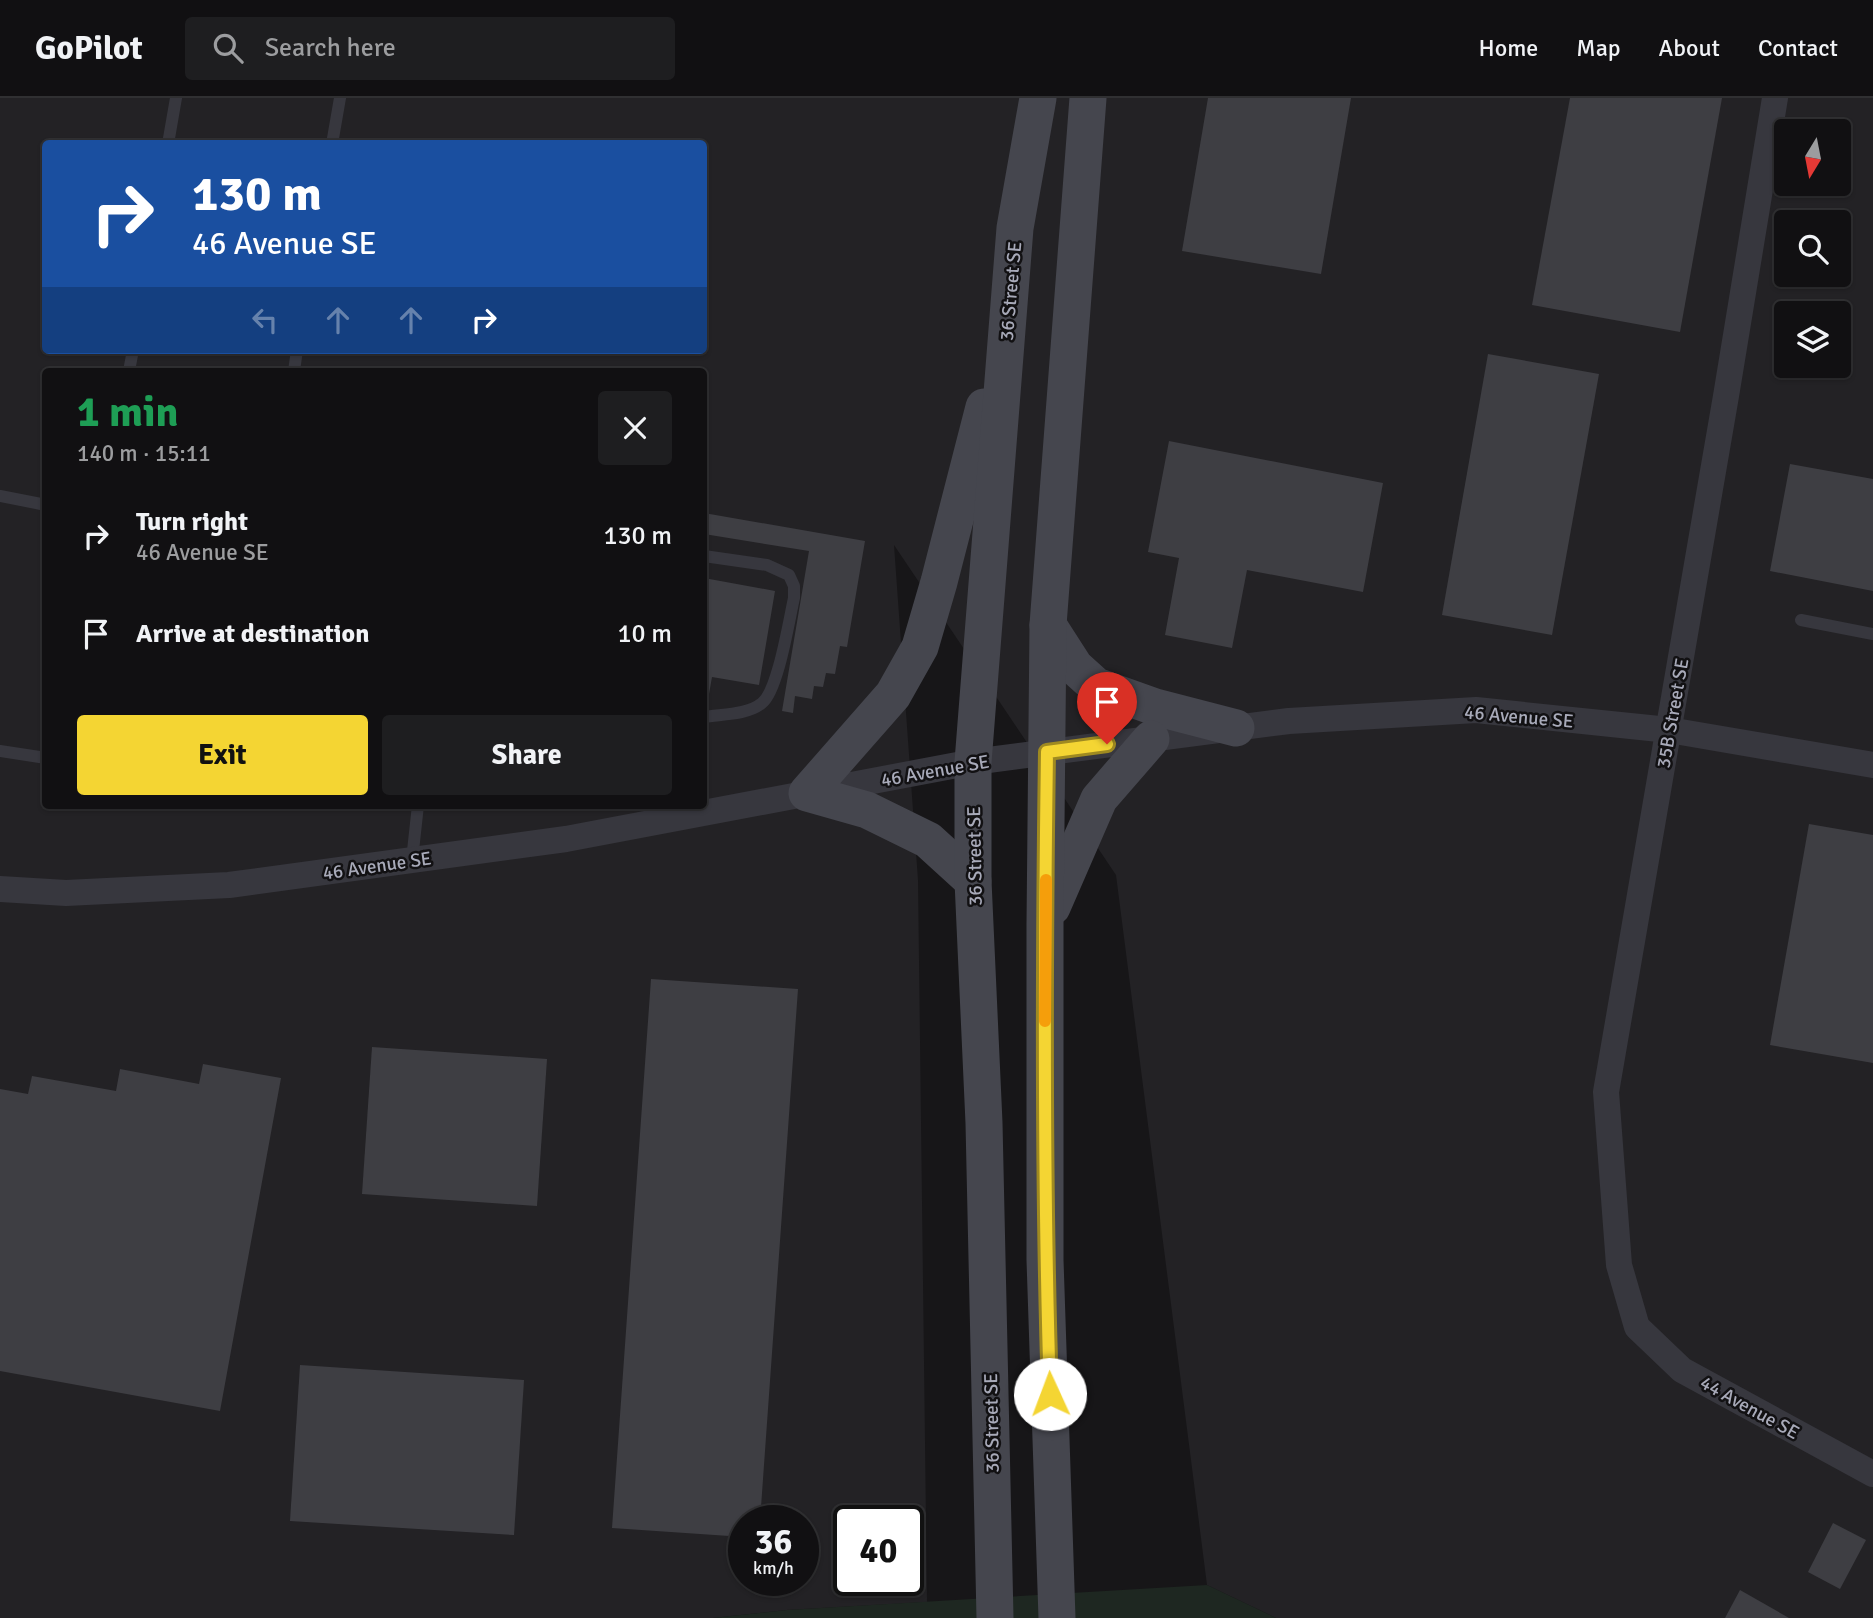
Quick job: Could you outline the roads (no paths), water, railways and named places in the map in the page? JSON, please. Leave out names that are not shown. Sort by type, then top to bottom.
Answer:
[{"type":"street","name":"36 Street SE","points":[[995,1618],[984,1123],[973,881],[973,762],[1015,229],[1038,98]]},
{"type":"street","points":[[1057,1618],[1045,1261],[1048,625],[1088,98]]},
{"type":"street","name":"35B Street SE","points":[[1637,1327],[1619,1265],[1606,1092],[1775,98]]},
{"type":"street","points":[[973,881],[928,840],[867,810],[807,793],[893,695],[920,647],[981,416],[1005,350]]},
{"type":"street","points":[[1048,625],[1075,667],[1096,686],[1155,707],[1236,729]]},
{"type":"street","name":"46 Avenue SE","points":[[0,889],[66,892],[229,885],[566,839],[973,762],[1289,721],[1476,710],[1669,730],[1873,765]]},
{"type":"street","points":[[1045,924],[1099,799],[1151,739]]},
{"type":"street","name":"44 Avenue SE","points":[[1637,1327],[1682,1370],[1873,1474]]},
{"type":"lane","points":[[169,140],[176,98]]},
{"type":"lane","points":[[333,140],[340,98]]},
{"type":"lane","points":[[0,496],[42,504]]},
{"type":"lane","points":[[707,556],[766,565],[789,575],[794,586],[794,598],[770,694],[762,703],[747,710],[707,717]]},
{"type":"lane","points":[[1801,620],[1873,634]]},
{"type":"lane","points":[[0,751],[42,757]]},
{"type":"lane","points":[[412,860],[418,809]]}]
